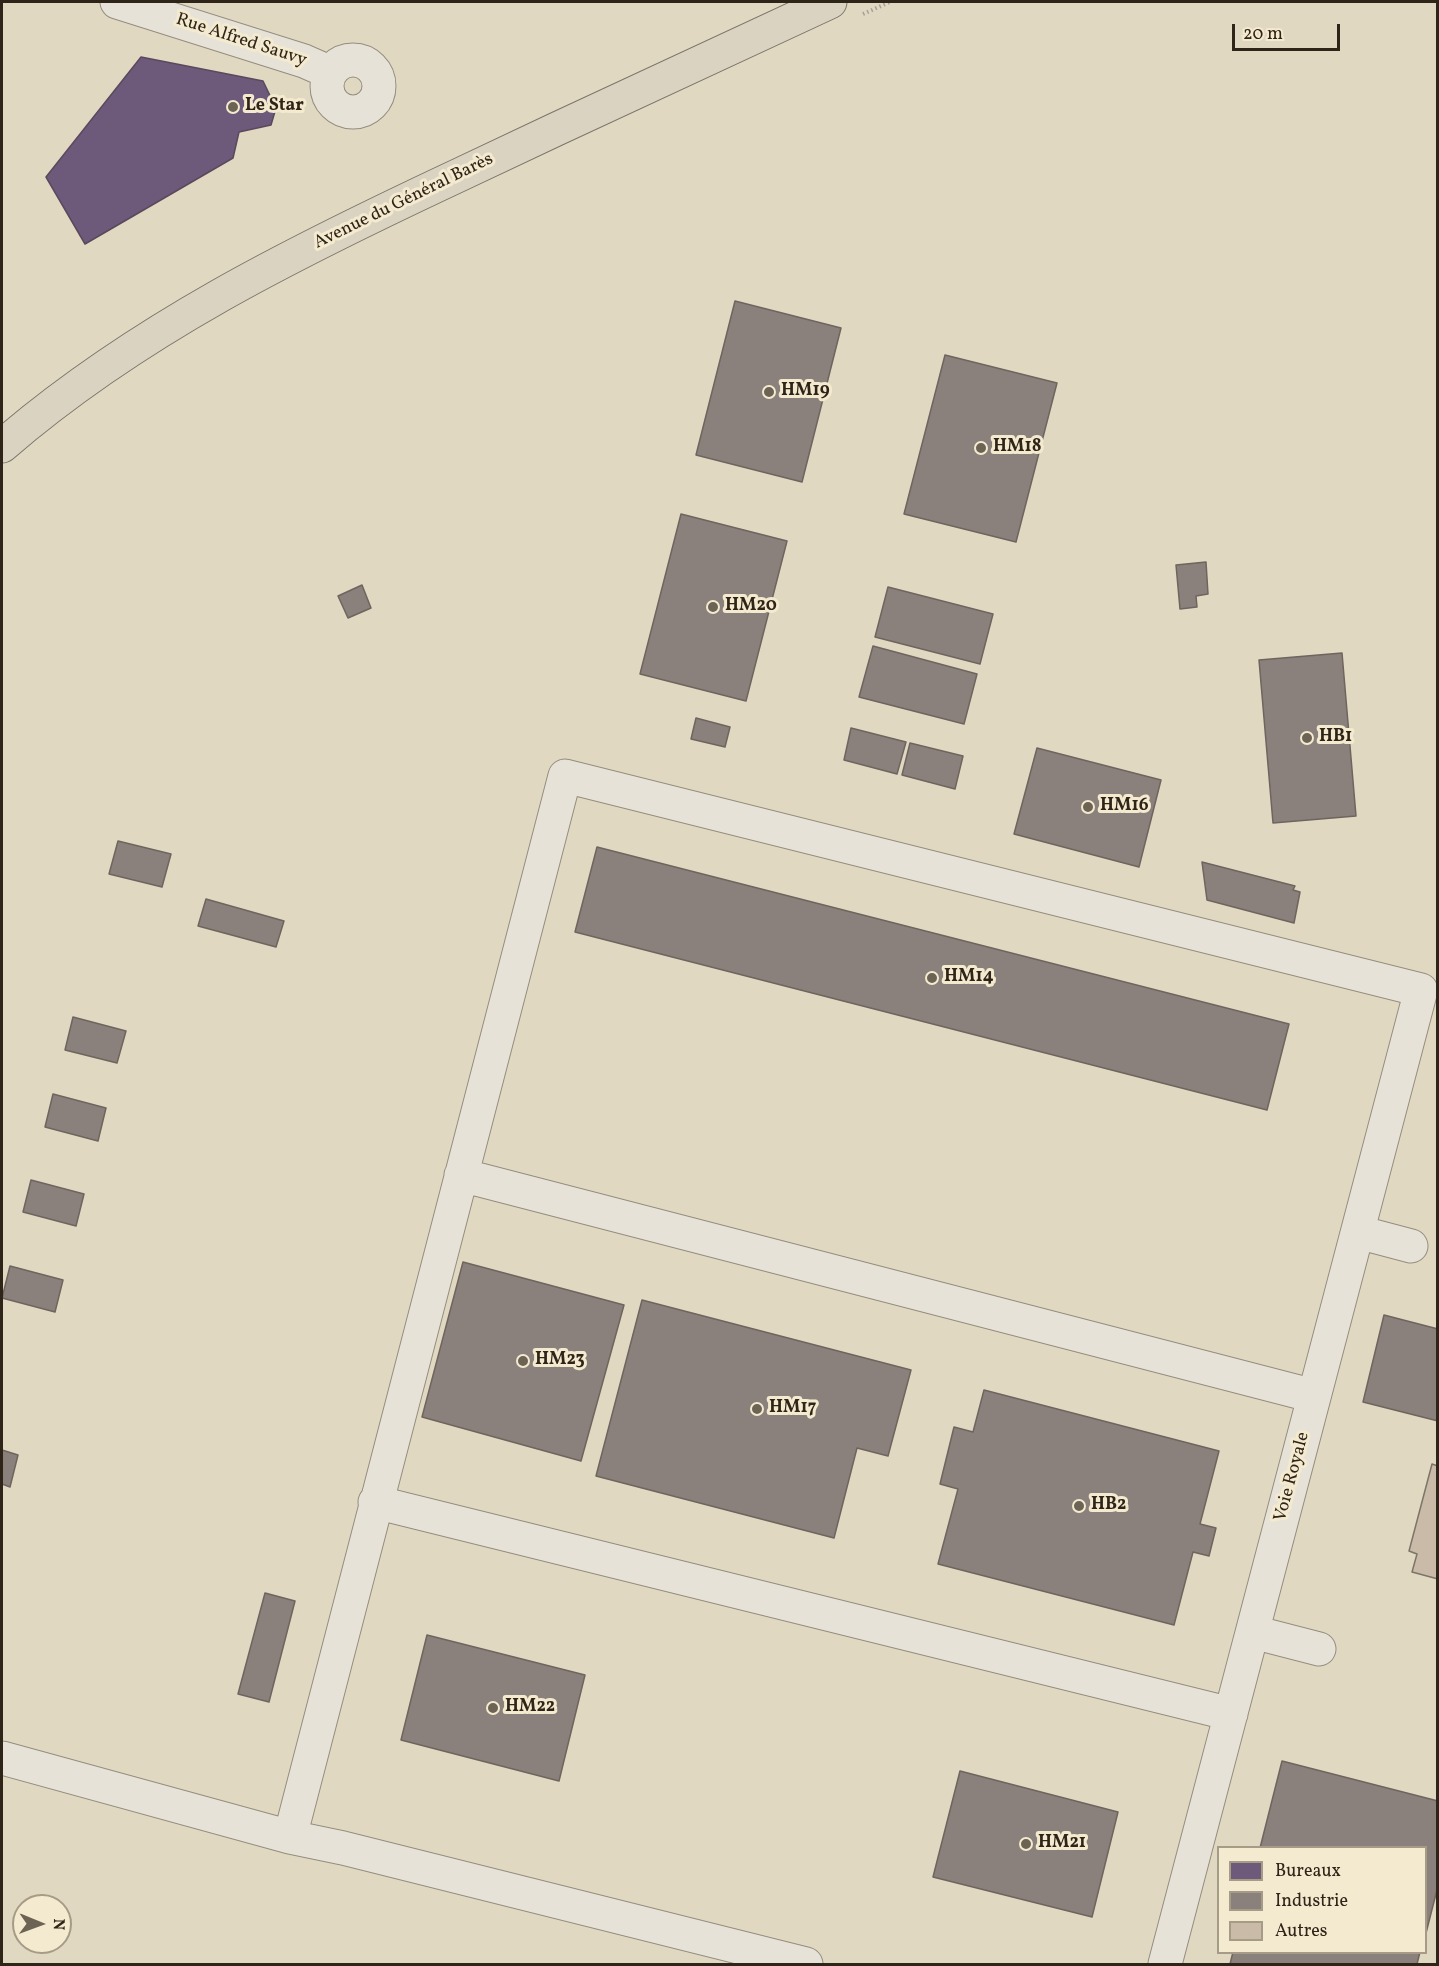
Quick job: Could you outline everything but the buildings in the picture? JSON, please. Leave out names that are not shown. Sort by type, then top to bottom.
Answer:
[{"type":"main road","name":"Avenue du Général Barès","points":[[2,446],[123,354],[243,282],[360,222],[830,2]]},
{"type":"street","name":"Rue Alfred Sauvy","points":[[117,2],[304,61],[329,72]]},
{"type":"street","name":"Voie Royale","points":[[460,1175],[565,776],[1421,990],[1165,1965]]},
{"type":"street","points":[[290,1837],[460,1175],[1314,1396]]},
{"type":"street","points":[[1358,1232],[1411,1246]]},
{"type":"street","points":[[375,1502],[1231,1714]]},
{"type":"street","points":[[1253,1632],[1319,1649]]},
{"type":"street","points":[[2,1758],[290,1837],[354,1850],[806,1965]]},
{"type":"place","name":"Le Star","points":[[233,107]]},
{"type":"place","name":"HM19","points":[[769,392]]},
{"type":"place","name":"HM18","points":[[981,448]]},
{"type":"place","name":"HM20","points":[[713,607]]},
{"type":"place","name":"HB1","points":[[1307,738]]},
{"type":"place","name":"HM16","points":[[1088,807]]},
{"type":"place","name":"HM14","points":[[932,978]]},
{"type":"place","name":"HM23","points":[[523,1361]]},
{"type":"place","name":"HM17","points":[[757,1409]]},
{"type":"place","name":"HB2","points":[[1079,1506]]},
{"type":"place","name":"HM22","points":[[493,1708]]},
{"type":"place","name":"HM21","points":[[1026,1844]]}]
